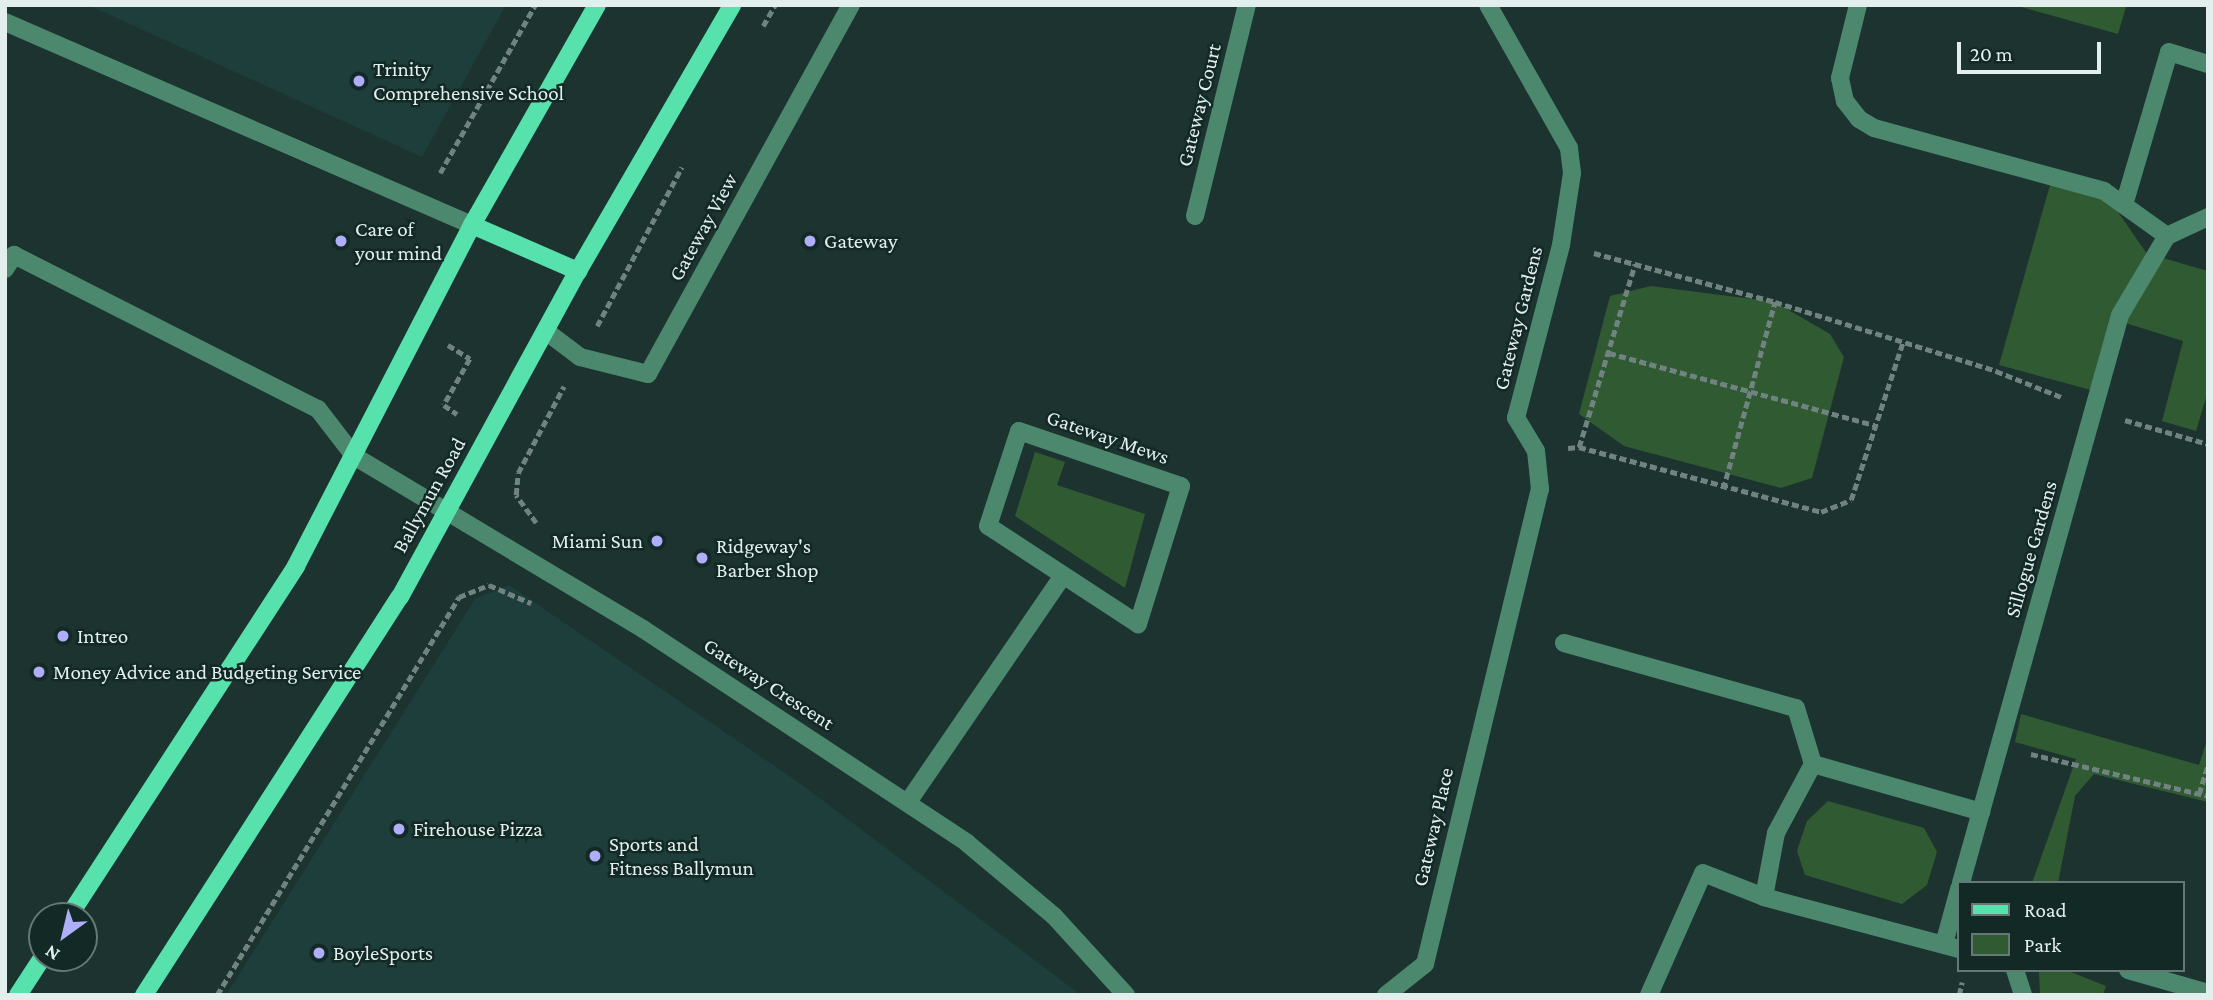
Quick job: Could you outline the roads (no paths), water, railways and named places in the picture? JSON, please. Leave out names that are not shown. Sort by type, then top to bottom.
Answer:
[{"type":"main road","points":[[78,902],[291,575],[472,225],[597,5]]},
{"type":"main road","name":"Ballymun Road","points":[[144,995],[400,597],[578,271],[732,5]]},
{"type":"main road","points":[[472,225],[578,271]]},
{"type":"main road","points":[[18,995],[33,972]]},
{"type":"street","name":"Gateway View","points":[[547,332],[580,357],[648,374],[851,5]]},
{"type":"street","name":"Gateway Court","points":[[1195,216],[1247,5]]},
{"type":"street","name":"Gateway Gardens","points":[[1488,5],[1569,148],[1572,173],[1561,245],[1516,418],[1536,451],[1540,489],[1498,652]]},
{"type":"street","points":[[1858,5],[1840,78],[1845,101],[1859,119],[1874,128],[2104,191],[2167,236],[2208,217]]},
{"type":"street","points":[[5,22],[424,201],[472,225]]},
{"type":"street","points":[[2124,205],[2169,52],[2208,64]]},
{"type":"street","name":"Sillogue Gardens","points":[[1962,881],[2120,316],[2167,236]]},
{"type":"street","points":[[5,269],[14,255],[318,409],[354,456]]},
{"type":"street","name":"Gateway Mews","points":[[1019,431],[1181,486],[1138,624],[1063,576],[988,526],[1019,431]]},
{"type":"street","name":"Gateway Crescent","points":[[354,456],[445,513],[643,629],[967,843],[1054,916],[1126,995]]},
{"type":"street","points":[[908,802],[1063,576]]},
{"type":"street","points":[[1564,643],[1796,708],[1813,764],[1776,832],[1764,897]]},
{"type":"street","name":"Gateway Place","points":[[1386,995],[1425,964],[1498,652]]},
{"type":"street","points":[[1813,764],[1981,812]]},
{"type":"street","points":[[1649,995],[1703,873],[1764,897],[1952,946],[1958,898]]},
{"type":"street","points":[[2016,972],[2023,995]]},
{"type":"street","points":[[2135,972],[2208,993]]},
{"type":"place","name":"Trinity Comprehensive School","points":[[359,81]]},
{"type":"place","name":"Care of your mind","points":[[341,241]]},
{"type":"place","name":"Gateway","points":[[810,241]]},
{"type":"place","name":"Miami Sun","points":[[657,541]]},
{"type":"place","name":"Ridgeway's Barber Shop","points":[[702,558]]},
{"type":"place","name":"Intreo","points":[[63,636]]},
{"type":"place","name":"Money Advice and Budgeting Service","points":[[39,672]]},
{"type":"place","name":"Firehouse Pizza","points":[[399,829]]},
{"type":"place","name":"Sports and Fitness Ballymun","points":[[595,856]]},
{"type":"place","name":"BoyleSports","points":[[319,953]]}]
